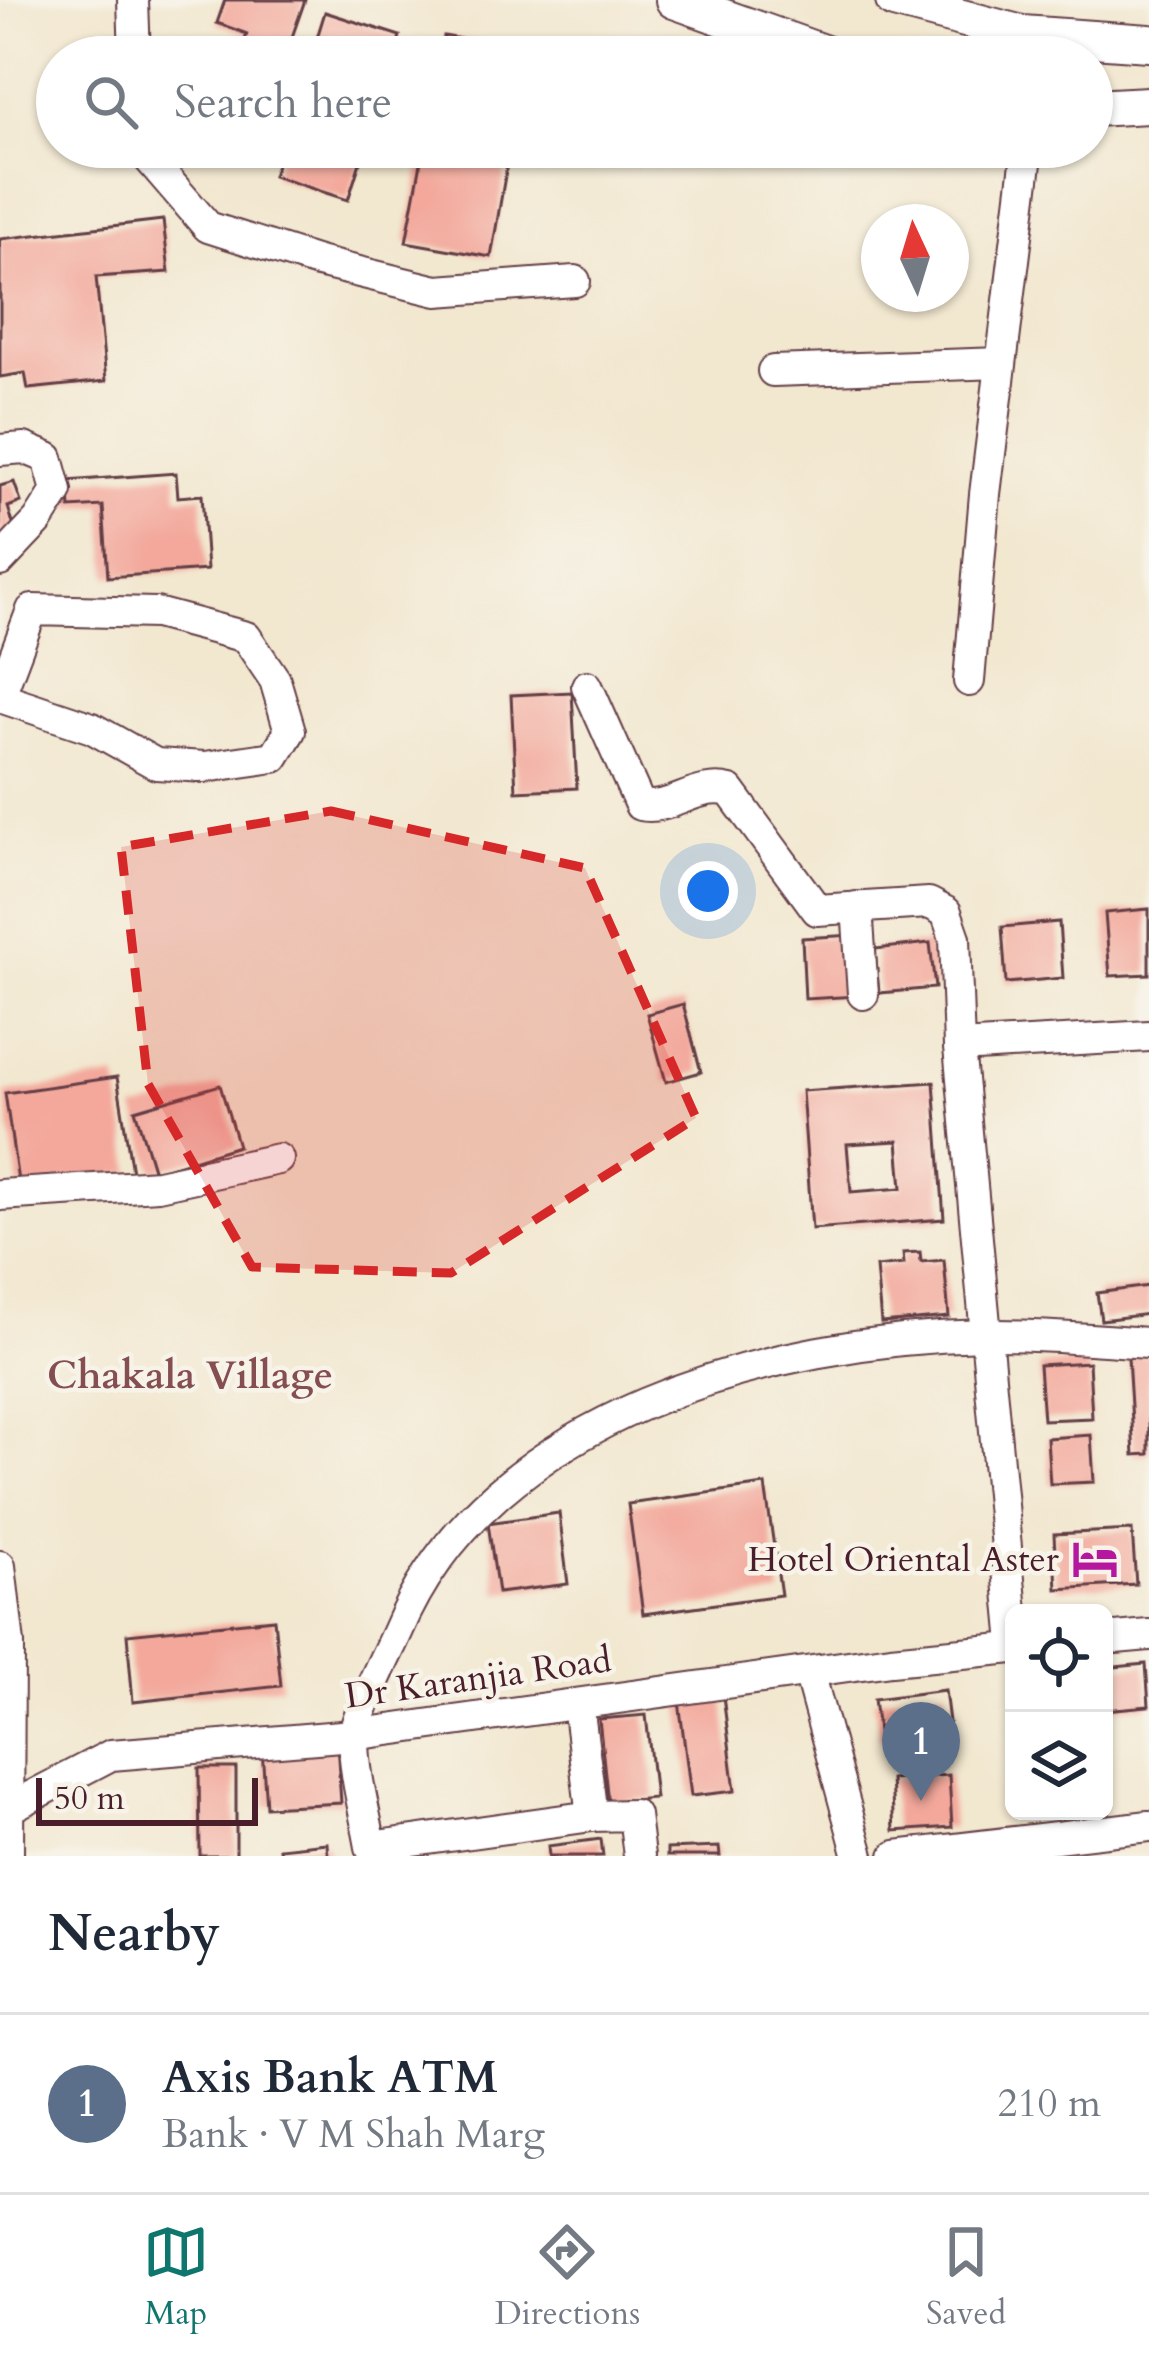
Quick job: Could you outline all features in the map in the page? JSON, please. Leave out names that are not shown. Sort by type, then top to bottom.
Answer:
[{"type":"main road","points":[[674,0],[775,36]]},
{"type":"main road","points":[[894,0],[1022,34],[1050,36]]},
{"type":"main road","points":[[1113,40],[1149,43]]},
{"type":"main road","points":[[1113,107],[1149,105]]},
{"type":"street","points":[[133,0],[134,36]]},
{"type":"street","points":[[158,168],[208,227],[318,262],[437,291],[575,281]]},
{"type":"street","points":[[970,681],[985,494],[1025,168]]},
{"type":"street","points":[[773,371],[1001,363]]},
{"type":"street","points":[[0,450],[24,448],[48,458],[57,483],[52,502],[0,562]]},
{"type":"street","points":[[32,610],[156,613],[246,637],[275,680],[290,731],[274,757],[205,767],[156,764],[92,728],[0,696],[32,610]]},
{"type":"street","points":[[587,686],[640,805],[652,808],[712,787],[730,791],[817,910],[928,903],[946,912],[956,938],[959,1047],[1011,1604]]},
{"type":"street","points":[[857,908],[863,994]]},
{"type":"street","points":[[959,1047],[1149,1036]]},
{"type":"street","points":[[0,1195],[158,1185],[278,1159]]},
{"type":"street","points":[[638,1856],[634,1815],[592,1816],[370,1847],[353,1735],[413,1593],[464,1529],[522,1472],[617,1415],[785,1357],[896,1341],[986,1335],[1149,1343]]},
{"type":"street","points":[[0,1566],[9,1643],[8,1856]]},
{"type":"street","points":[[1113,1639],[1149,1635]]},
{"type":"street","name":"Dr Karanjia Road","points":[[11,1808],[111,1755],[353,1735],[1005,1649]]},
{"type":"street","points":[[809,1672],[859,1856]]},
{"type":"street","points":[[578,1704],[592,1816]]},
{"type":"street","points":[[896,1856],[1115,1843],[1149,1826]]},
{"type":"highlighted area","points":[[331,811],[585,868],[696,1118],[451,1273],[252,1267],[148,1084],[121,847]]},
{"type":"building","points":[[225,0],[305,0],[292,36],[246,36],[217,23]]},
{"type":"building","points":[[325,12],[400,36],[318,36]]},
{"type":"building","points":[[275,168],[358,168],[348,200],[273,176]]},
{"type":"building","points":[[420,168],[506,168],[491,257],[406,242]]},
{"type":"building","points":[[163,220],[169,272],[96,277],[106,381],[28,389],[25,373],[0,377],[0,239]]},
{"type":"building","points":[[176,473],[178,497],[202,495],[207,570],[108,577],[103,506],[70,508],[68,481]]},
{"type":"building","points":[[14,482],[21,502],[8,507],[17,537],[0,543],[0,486]]},
{"type":"building","points":[[572,692],[577,788],[516,791],[511,695]]},
{"type":"building","points":[[1149,909],[1149,974],[1110,976],[1105,913]]},
{"type":"building","points":[[1059,922],[1063,978],[1006,983],[1002,927]]},
{"type":"building","points":[[854,935],[858,996],[805,999],[802,938]]},
{"type":"building","points":[[930,943],[935,988],[879,993],[875,949]]},
{"type":"building","points":[[683,1004],[701,1072],[666,1082],[647,1014]]},
{"type":"building","points":[[117,1077],[132,1172],[19,1188],[5,1093]]},
{"type":"building","points":[[934,1082],[944,1219],[812,1229],[802,1091]],"holes":[[[898,1141],[902,1188],[851,1192],[847,1144]]]},
{"type":"building","points":[[220,1085],[238,1146],[154,1172],[135,1110]]},
{"type":"building","points":[[920,1252],[921,1262],[944,1260],[949,1317],[881,1323],[876,1267],[904,1264],[903,1253]]},
{"type":"building","points":[[1149,1286],[1149,1314],[1101,1320],[1097,1293]]},
{"type":"building","points":[[1149,1355],[1149,1454],[1134,1455],[1128,1357]]},
{"type":"building","points":[[1089,1362],[1092,1418],[1043,1420],[1039,1365]]},
{"type":"building","points":[[1091,1435],[1094,1482],[1050,1484],[1047,1438]]},
{"type":"building","points":[[765,1485],[781,1595],[643,1614],[628,1504]]},
{"type":"building","points":[[559,1513],[568,1584],[498,1593],[488,1523]]},
{"type":"building","name":"Hotel Oriental Aster","points":[[1132,1530],[1136,1584],[1057,1589],[1054,1534]]},
{"type":"building","points":[[274,1619],[281,1686],[133,1702],[127,1634]]},
{"type":"building","points":[[1146,1664],[1149,1706],[1113,1709],[1113,1667]]},
{"type":"building","points":[[945,1690],[950,1730],[879,1739],[874,1699]]},
{"type":"building","points":[[723,1696],[735,1791],[691,1796],[679,1701]]},
{"type":"building","points":[[646,1715],[655,1798],[608,1802],[599,1719]]},
{"type":"building","points":[[337,1744],[341,1803],[266,1807],[262,1749]]},
{"type":"building","points":[[199,1768],[236,1768],[236,1856],[200,1856]]},
{"type":"building","points":[[949,1775],[952,1827],[894,1831],[891,1779]]},
{"type":"building","points":[[601,1839],[603,1856],[549,1856],[548,1846]]},
{"type":"building","points":[[327,1843],[328,1856],[280,1856],[279,1848]]},
{"type":"building","points":[[719,1847],[720,1856],[667,1856],[667,1849]]},
{"type":"place","name":"Hotel Oriental Aster","points":[[1095,1559]]},
{"type":"place","name":"Axis Bank ATM","points":[[921,1801]]},
{"type":"district","name":"Chakala Village","points":[[190,1375]]}]
